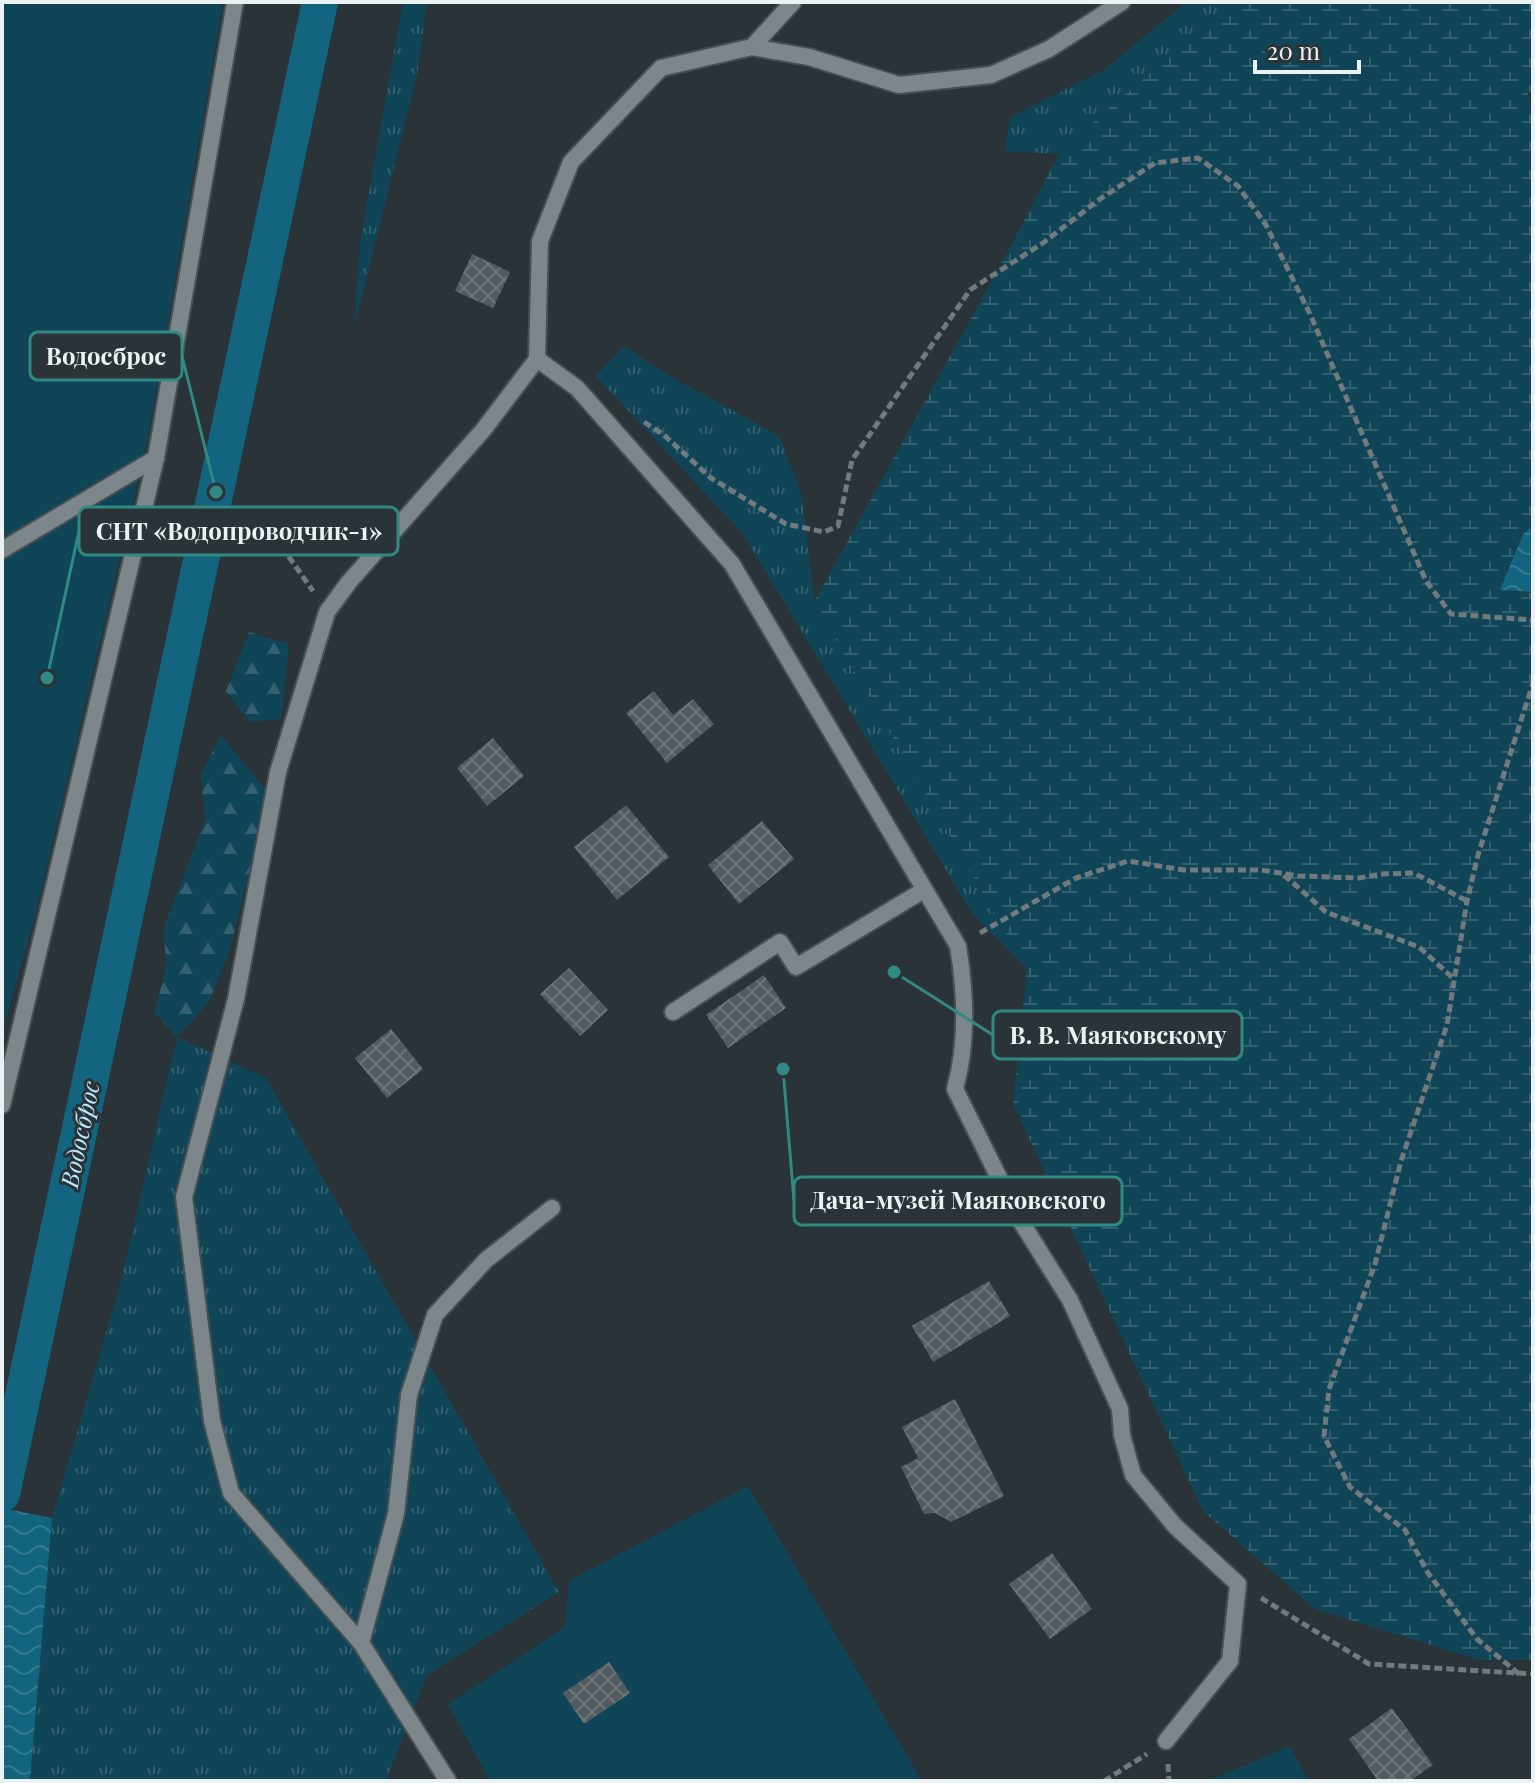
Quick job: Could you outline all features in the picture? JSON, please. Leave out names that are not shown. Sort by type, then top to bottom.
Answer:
[{"type":"lane","points":[[2,1105],[8,1048],[156,458],[235,2]]},
{"type":"lane","points":[[752,47],[793,2]]},
{"type":"lane","points":[[448,1781],[361,1643],[231,1493],[212,1421],[184,1197],[236,999],[278,772],[327,612],[349,582],[484,429],[537,359],[540,241],[571,162],[661,68],[752,47],[809,57],[899,85],[991,75],[1049,49],[1122,2]]},
{"type":"lane","points":[[537,359],[577,388],[732,564],[958,946],[964,980],[964,1057],[955,1089],[1020,1220],[1070,1300],[1095,1354],[1120,1409],[1122,1435],[1133,1475],[1175,1526],[1238,1584],[1230,1661],[1166,1741]]},
{"type":"lane","points":[[2,550],[156,458]]},
{"type":"lane","points":[[673,1012],[780,942],[796,967],[924,890]]},
{"type":"lane","points":[[361,1643],[396,1514],[409,1395],[435,1315],[486,1260],[552,1208]]},
{"type":"path","points":[[640,419],[664,435],[711,478],[786,524],[824,532],[838,526],[852,460],[970,290],[1043,243],[1100,199],[1155,163],[1198,158],[1238,186],[1266,225],[1310,314],[1426,581],[1451,614],[1533,620]]},
{"type":"path","points":[[268,527],[327,612]]},
{"type":"path","points":[[1519,1674],[1477,1639],[1428,1573],[1405,1530],[1350,1487],[1324,1436],[1329,1389],[1375,1264],[1401,1161],[1447,1025],[1467,901],[1478,855],[1533,683]]},
{"type":"path","points":[[958,946],[1076,878],[1128,861],[1184,870],[1261,870],[1359,878],[1414,873],[1467,901]]},
{"type":"path","points":[[1283,874],[1326,912],[1419,947],[1454,979]]},
{"type":"path","points":[[1238,1584],[1369,1664],[1533,1674]]},
{"type":"path","points":[[1104,1781],[1166,1741]]},
{"type":"green space","points":[[2,2],[223,2],[147,443],[36,912],[2,1033]]},
{"type":"green space","points":[[403,2],[427,2],[417,75],[354,328],[360,243]]},
{"type":"green space","points":[[1186,2],[1236,2],[1111,106],[1059,154],[1005,151],[1010,117],[1104,70]]},
{"type":"green space","points":[[1236,2],[1533,2],[1533,91],[1528,92],[1533,133],[1533,526],[1523,534],[1501,590],[1533,593],[1533,1660],[1479,1660],[1315,1609],[1203,1511],[1013,1104],[1027,969],[814,602],[1059,154],[1111,106]]},
{"type":"green space","points":[[624,346],[666,374],[779,436],[802,496],[814,602],[1027,969],[972,913],[743,534],[596,376]]},
{"type":"green space","points":[[249,632],[289,644],[281,719],[250,722],[226,691]]},
{"type":"green space","points":[[221,735],[269,794],[229,952],[209,1002],[177,1037],[154,1013],[166,969],[164,927],[205,820],[201,774]]},
{"type":"green space","points":[[177,1037],[266,1078],[559,1592],[427,1675],[386,1781],[30,1781],[52,1518],[120,1285]]},
{"type":"green space","points":[[748,1486],[922,1781],[490,1781],[448,1704],[565,1627],[569,1581]]},
{"type":"green space","points":[[1290,1746],[1308,1781],[1207,1781]]},
{"type":"water","points":[[1533,526],[1533,592],[1500,590],[1523,534]]},
{"type":"water","points":[[2,1508],[52,1518],[30,1781],[2,1781]]},
{"type":"building","points":[[472,254],[510,272],[493,308],[455,291]]},
{"type":"building","points":[[654,691],[673,715],[693,699],[714,724],[667,763],[626,713]]},
{"type":"building","points":[[493,738],[524,776],[487,806],[457,768]]},
{"type":"building","points":[[626,805],[669,857],[617,900],[574,847]]},
{"type":"building","points":[[762,821],[794,859],[739,904],[708,865]]},
{"type":"building","points":[[569,968],[608,1010],[580,1036],[540,994]]},
{"type":"building","points":[[764,975],[786,1008],[728,1048],[706,1015]]},
{"type":"building","points":[[391,1029],[423,1069],[387,1098],[355,1058]]},
{"type":"building","points":[[989,1281],[1010,1316],[933,1362],[912,1326]]},
{"type":"building","points":[[955,1399],[1004,1496],[951,1522],[935,1513],[924,1514],[901,1467],[918,1458],[902,1427]]},
{"type":"building","points":[[1052,1553],[1092,1609],[1050,1639],[1009,1584]]},
{"type":"building","points":[[609,1662],[630,1693],[584,1724],[563,1693]]},
{"type":"building","points":[[1392,1708],[1433,1765],[1410,1781],[1378,1781],[1349,1739]]},
{"type":"waterway","name":"Водосброс","points":[[2,1494],[320,2]]},
{"type":"place","name":"Водосброс","points":[[216,492]]},
{"type":"place","name":"СНТ «Водопроводчик-1»","points":[[47,678]]},
{"type":"place","name":"В. В. Маяковскому","points":[[894,972]]},
{"type":"place","name":"Дача-музей Маяковского","points":[[783,1069]]}]
